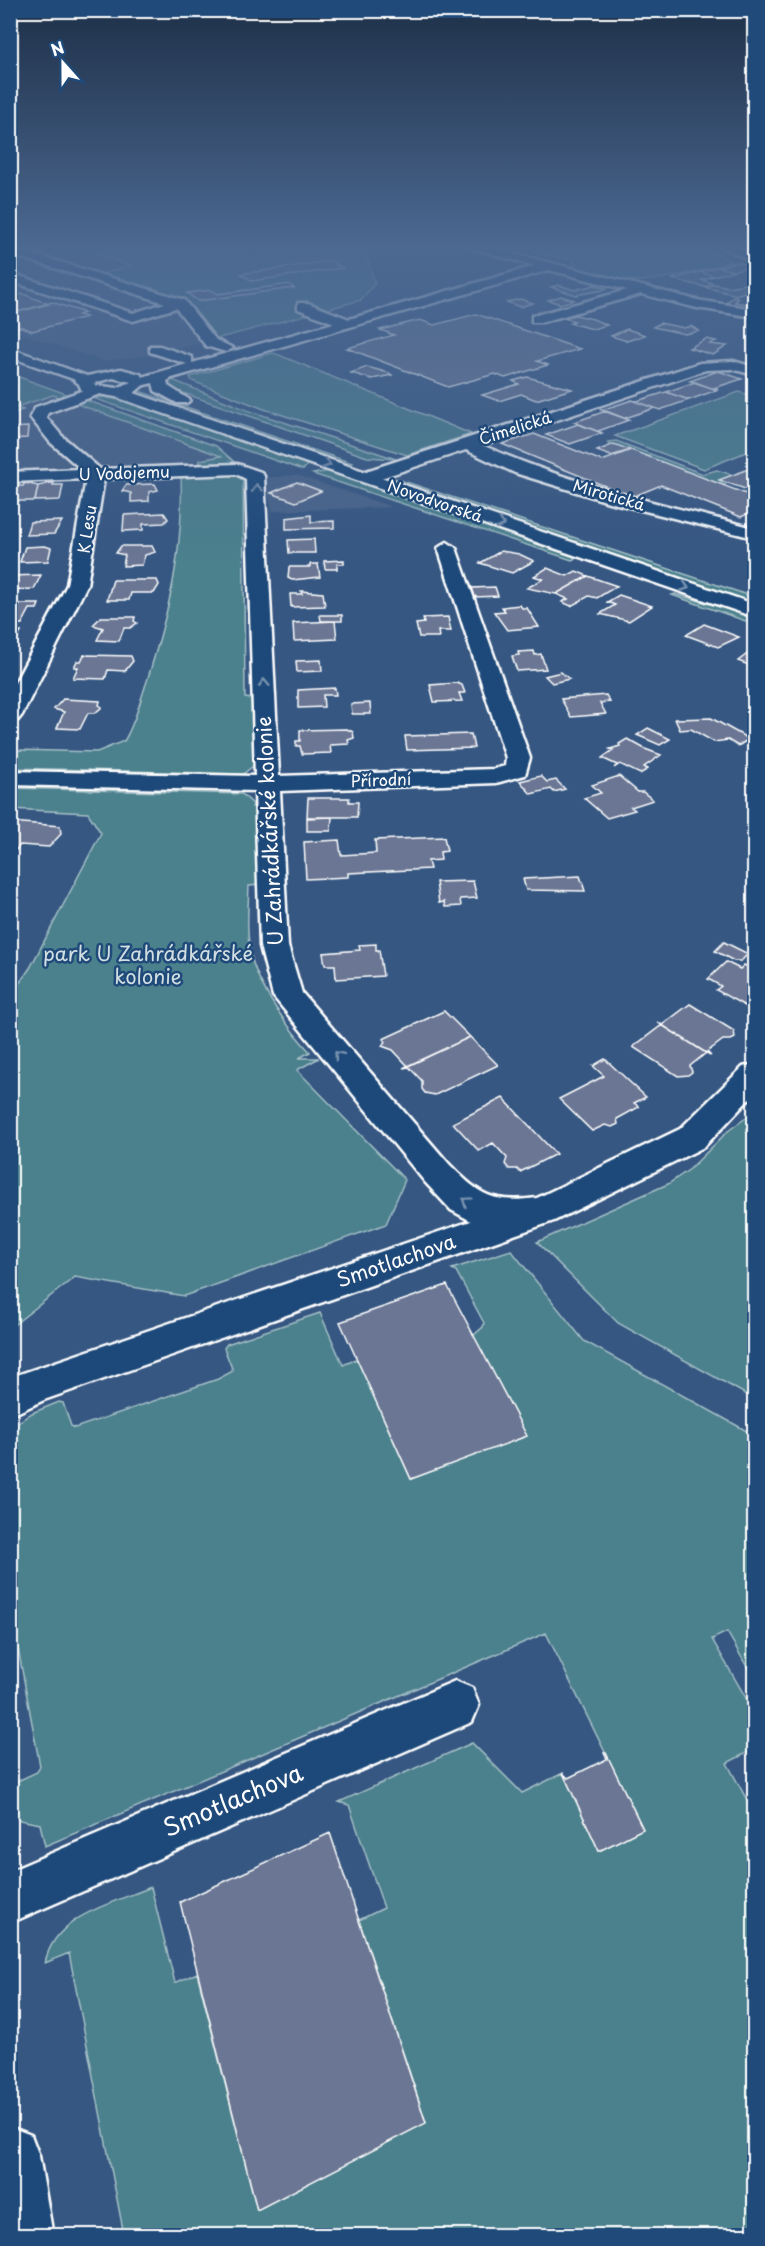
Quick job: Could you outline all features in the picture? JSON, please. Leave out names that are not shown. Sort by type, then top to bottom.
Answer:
[{"type":"street","name":"Novodvorská","points":[[10,352],[78,376],[90,387],[116,392],[754,611]]},
{"type":"street","name":"Novodvorská","points":[[38,352],[117,374],[133,376],[138,384],[182,400],[630,549]]},
{"type":"street","points":[[163,352],[187,360]]},
{"type":"street","points":[[96,474],[40,422],[38,413],[117,374],[154,370],[214,352]]},
{"type":"street","points":[[138,384],[245,352]]},
{"type":"street","name":"Čimelická","points":[[388,468],[705,366],[733,365],[754,371]]},
{"type":"street","points":[[167,374],[160,380],[160,388],[182,400]]},
{"type":"street","name":"Novodvorská","points":[[116,392],[138,384]]},
{"type":"street","points":[[10,476],[45,463],[54,455],[57,439]]},
{"type":"street","name":"Mirotická","points":[[467,444],[520,469],[548,478],[539,490],[685,533],[706,531],[717,525],[754,533]]},
{"type":"street","points":[[366,477],[388,468]]},
{"type":"street","name":"U Vodojemu","points":[[10,476],[237,469]]},
{"type":"street","name":"U Zahrádkářské kolonie","points":[[237,469],[255,476],[258,488],[266,784],[274,946],[288,996],[437,1173],[463,1200],[484,1211],[502,1214],[542,1211]]},
{"type":"street","name":"K Lesu","points":[[10,715],[77,585],[96,474]]},
{"type":"street","name":"Přírodní","points":[[10,778],[266,784],[496,776],[516,770],[518,758],[447,548]]},
{"type":"street","name":"Smotlachova","points":[[10,1398],[31,1387],[542,1211],[692,1138],[754,1076]]},
{"type":"street","name":"Smotlachova","points":[[10,1897],[455,1705]]},
{"type":"street","points":[[10,2156],[23,2235]]},
{"type":"shaded area","points":[[76,352],[167,352],[159,354],[104,361]]},
{"type":"shaded area","points":[[10,381],[222,456],[238,465],[236,476],[11,481]]},
{"type":"shaded area","points":[[296,475],[392,507],[272,511],[265,478]]},
{"type":"green space","points":[[273,353],[471,434],[407,455],[264,409],[192,381],[190,377]]},
{"type":"green space","points":[[11,374],[72,396],[65,399],[53,395],[16,407],[23,410],[11,414]]},
{"type":"green space","points":[[170,379],[247,410],[396,459],[367,457],[175,390],[170,387]]},
{"type":"green space","points":[[135,391],[352,463],[345,465],[133,393]]},
{"type":"green space","points":[[739,392],[754,396],[754,449],[704,469],[615,436]]},
{"type":"green space","points":[[104,397],[120,400],[308,464],[303,470],[93,398]]},
{"type":"green space","points":[[83,399],[216,446],[238,465],[200,466],[200,460],[221,456],[74,403]]},
{"type":"green space","points":[[616,441],[703,474],[717,470],[733,475],[720,480],[728,483],[723,485],[607,442]]},
{"type":"green space","points":[[329,471],[577,558],[572,560],[313,474]]},
{"type":"green space","points":[[235,474],[243,477],[245,698],[253,699],[257,763],[243,774],[11,768],[16,750],[97,752],[124,741],[140,704],[168,605],[180,529],[181,476]]},
{"type":"green space","points":[[388,476],[754,597],[754,603],[385,479]]},
{"type":"green space","points":[[672,595],[754,617],[754,624]]},
{"type":"green space","name":"park U Zahrádkářské kolonie","points":[[11,788],[242,794],[253,804],[252,807],[259,808],[260,885],[249,886],[248,930],[251,956],[267,994],[310,1052],[299,1058],[319,1058],[297,1070],[405,1180],[386,1224],[184,1296],[75,1277],[11,1327],[11,995],[30,968],[101,833],[88,813],[11,809]]},
{"type":"green space","points":[[754,1112],[754,1399],[618,1323],[537,1242],[668,1184],[690,1169],[728,1131]]},
{"type":"green space","points":[[511,1250],[584,1341],[754,1435],[754,1679],[727,1632],[712,1639],[754,1712],[754,1749],[727,1763],[754,1813],[754,2235],[124,2235],[69,1953],[45,1963],[60,1933],[72,1922],[87,1913],[151,1887],[175,1983],[197,1973],[257,2210],[426,2122],[359,1920],[384,1908],[349,1805],[339,1802],[472,1743],[522,1793],[563,1773],[599,1851],[643,1829],[546,1633],[45,1846],[40,1824],[20,1820],[11,1813],[11,1784],[37,1772],[40,1766],[11,1611],[10,1428],[32,1413],[59,1402],[63,1403],[71,1426],[75,1428],[218,1379],[233,1371],[224,1348],[227,1344],[320,1313],[343,1365],[357,1359],[411,1479],[474,1335],[484,1323],[456,1271],[452,1269]]},
{"type":"building","points":[[357,352],[570,352],[537,361],[548,365],[505,378],[495,374],[448,387]]},
{"type":"building","points":[[702,352],[718,352],[713,355]]},
{"type":"building","points":[[367,367],[392,375],[372,379],[351,373]]},
{"type":"building","points":[[718,371],[742,379],[714,388],[718,390],[690,381]]},
{"type":"building","points":[[527,377],[572,389],[536,400],[521,394],[499,401],[482,395],[519,384],[513,381]]},
{"type":"building","points":[[695,382],[717,390],[689,400],[666,392]]},
{"type":"building","points":[[666,392],[689,400],[660,410],[631,400],[637,401]]},
{"type":"building","points":[[632,400],[655,408],[625,418],[630,420],[601,410]]},
{"type":"building","points":[[606,411],[629,420],[598,431],[602,433],[574,422]]},
{"type":"building","points":[[578,424],[602,433],[570,444],[546,435]]},
{"type":"building","points":[[28,427],[27,438],[10,439],[10,428]]},
{"type":"building","points":[[534,434],[602,461],[631,450],[754,497],[754,511],[741,517],[661,485],[632,497],[502,444]]},
{"type":"building","points":[[614,444],[630,450],[611,456],[597,451]]},
{"type":"building","points":[[751,468],[754,469],[754,487],[748,490],[719,480]]},
{"type":"building","points":[[297,482],[321,491],[296,502],[271,493]]},
{"type":"building","points":[[25,483],[38,486],[35,501],[10,501],[14,486],[23,486]]},
{"type":"building","points":[[51,483],[63,485],[60,500],[35,501],[38,486]]},
{"type":"building","points":[[155,484],[158,490],[149,492],[149,501],[131,502],[131,493],[122,491],[126,485]]},
{"type":"building","points":[[164,513],[168,519],[164,523],[143,524],[143,530],[123,531],[124,515]]},
{"type":"building","points":[[311,515],[311,522],[334,521],[334,528],[286,529],[286,518]]},
{"type":"building","points":[[62,521],[54,534],[26,535],[30,522]]},
{"type":"building","points":[[314,539],[315,553],[289,553],[288,540]]},
{"type":"building","points":[[121,546],[152,546],[155,552],[145,555],[142,565],[123,566],[125,555],[116,553]]},
{"type":"building","points":[[25,547],[51,548],[48,561],[20,562]]},
{"type":"building","points":[[501,551],[519,554],[534,561],[512,573],[480,563]]},
{"type":"building","points":[[344,560],[344,564],[337,564],[337,569],[325,569],[324,561]]},
{"type":"building","points":[[310,564],[318,564],[320,577],[292,580],[288,578],[289,567],[310,567]]},
{"type":"building","points":[[547,568],[567,576],[576,571],[588,576],[556,594],[527,588],[543,579],[534,576]]},
{"type":"building","points":[[41,575],[34,589],[10,590],[10,576]]},
{"type":"building","points":[[588,576],[617,586],[597,598],[589,596],[571,606],[562,602],[568,599],[556,594]]},
{"type":"building","points":[[113,580],[157,580],[159,585],[154,593],[131,593],[129,600],[107,600]]},
{"type":"building","points":[[495,587],[498,596],[475,597],[472,588]]},
{"type":"building","points":[[301,591],[323,593],[325,606],[291,607],[290,594],[302,594]]},
{"type":"building","points":[[619,595],[652,606],[629,621],[600,614],[615,605],[607,602]]},
{"type":"building","points":[[10,604],[39,604],[37,609],[30,609],[22,624],[10,624]]},
{"type":"building","points":[[520,605],[522,608],[527,608],[539,627],[507,630],[494,612],[505,611],[502,607]]},
{"type":"building","points":[[320,615],[342,615],[342,621],[321,621]]},
{"type":"building","points":[[101,617],[135,617],[134,621],[137,623],[130,628],[124,628],[119,641],[97,640],[103,628],[93,625]]},
{"type":"building","points":[[448,617],[451,631],[438,631],[439,637],[419,637],[416,624],[424,623],[423,618]]},
{"type":"building","points":[[335,621],[337,639],[294,641],[293,623]]},
{"type":"building","points":[[704,624],[739,637],[718,647],[686,635]]},
{"type":"building","points":[[10,632],[21,632],[10,653]]},
{"type":"building","points":[[754,649],[754,667],[738,661]]},
{"type":"building","points":[[534,651],[535,655],[541,654],[546,669],[517,671],[512,656],[519,655],[518,652]]},
{"type":"building","points":[[84,655],[131,656],[133,661],[125,671],[108,670],[105,679],[73,678],[78,667],[74,667]]},
{"type":"building","points":[[321,660],[322,671],[297,672],[296,661]]},
{"type":"building","points":[[561,672],[569,679],[552,683],[545,676]]},
{"type":"building","points":[[457,683],[462,685],[465,693],[459,693],[462,701],[434,702],[430,685]]},
{"type":"building","points":[[335,688],[336,695],[323,695],[324,707],[298,708],[298,690]]},
{"type":"building","points":[[606,695],[610,702],[600,703],[606,714],[571,717],[561,699]]},
{"type":"building","points":[[63,699],[100,701],[99,705],[102,707],[95,713],[88,713],[80,729],[57,728],[64,712],[54,709]]},
{"type":"building","points":[[370,703],[371,714],[352,714],[351,704]]},
{"type":"building","points":[[711,718],[749,739],[738,746],[728,740],[714,742],[691,729],[680,730],[675,719]]},
{"type":"building","points":[[648,728],[670,739],[660,745],[637,735]]},
{"type":"building","points":[[347,729],[353,732],[354,738],[348,740],[349,744],[330,745],[331,753],[302,754],[300,746],[296,746],[296,741],[300,741],[300,730]]},
{"type":"building","points":[[471,734],[474,748],[407,750],[405,736]]},
{"type":"building","points":[[627,739],[661,755],[644,767],[648,769],[640,774],[620,764],[614,768],[617,765],[602,758],[613,750],[610,749],[620,746],[619,744]]},
{"type":"building","points":[[541,776],[547,782],[556,780],[565,789],[554,792],[551,789],[531,794],[520,781]]},
{"type":"building","points":[[619,776],[638,792],[643,792],[653,800],[631,807],[635,810],[607,818],[584,798],[601,793],[592,785]]},
{"type":"building","points":[[308,798],[349,798],[349,802],[358,802],[357,817],[307,817]]},
{"type":"building","points":[[332,817],[331,831],[307,831],[307,818]]},
{"type":"building","points":[[10,822],[60,826],[61,834],[49,847],[20,845],[10,857]]},
{"type":"building","points":[[444,837],[447,851],[440,852],[441,860],[428,861],[430,869],[348,873],[348,877],[306,879],[304,842],[339,840],[341,855],[376,853],[375,840]]},
{"type":"building","points":[[580,876],[585,891],[526,890],[523,879]]},
{"type":"building","points":[[473,881],[477,898],[460,899],[461,906],[445,907],[444,902],[439,903],[436,882]]},
{"type":"building","points":[[724,942],[748,954],[741,961],[734,961],[715,951]]},
{"type":"building","points":[[376,944],[383,976],[336,979],[335,965],[325,965],[323,953],[360,950],[359,945]]},
{"type":"building","points":[[726,962],[740,969],[744,965],[754,970],[754,1011],[716,990],[721,986],[708,979]]},
{"type":"building","points":[[690,1004],[734,1031],[735,1038],[723,1040],[707,1052],[711,1056],[657,1022],[662,1025]]},
{"type":"building","points":[[444,1011],[470,1037],[408,1066],[393,1050],[382,1046],[385,1041],[383,1039]]},
{"type":"building","points":[[662,1025],[706,1053],[690,1066],[692,1072],[688,1075],[678,1076],[633,1047]]},
{"type":"building","points":[[470,1037],[498,1065],[435,1095],[425,1093],[422,1089],[422,1081],[409,1067],[403,1068]]},
{"type":"building","points":[[605,1059],[646,1097],[634,1103],[639,1107],[617,1119],[618,1124],[612,1127],[605,1125],[592,1131],[559,1099],[604,1076],[593,1066]]},
{"type":"building","points":[[503,1098],[556,1154],[520,1172],[517,1169],[509,1169],[505,1164],[507,1158],[493,1143],[479,1151],[453,1123]]},
{"type":"building","points":[[447,1285],[527,1436],[411,1479],[340,1322]]},
{"type":"building","points":[[604,1753],[643,1829],[599,1851],[563,1773],[568,1778],[607,1759]]},
{"type":"building","points":[[330,1833],[426,2123],[257,2210],[180,1902]]}]
